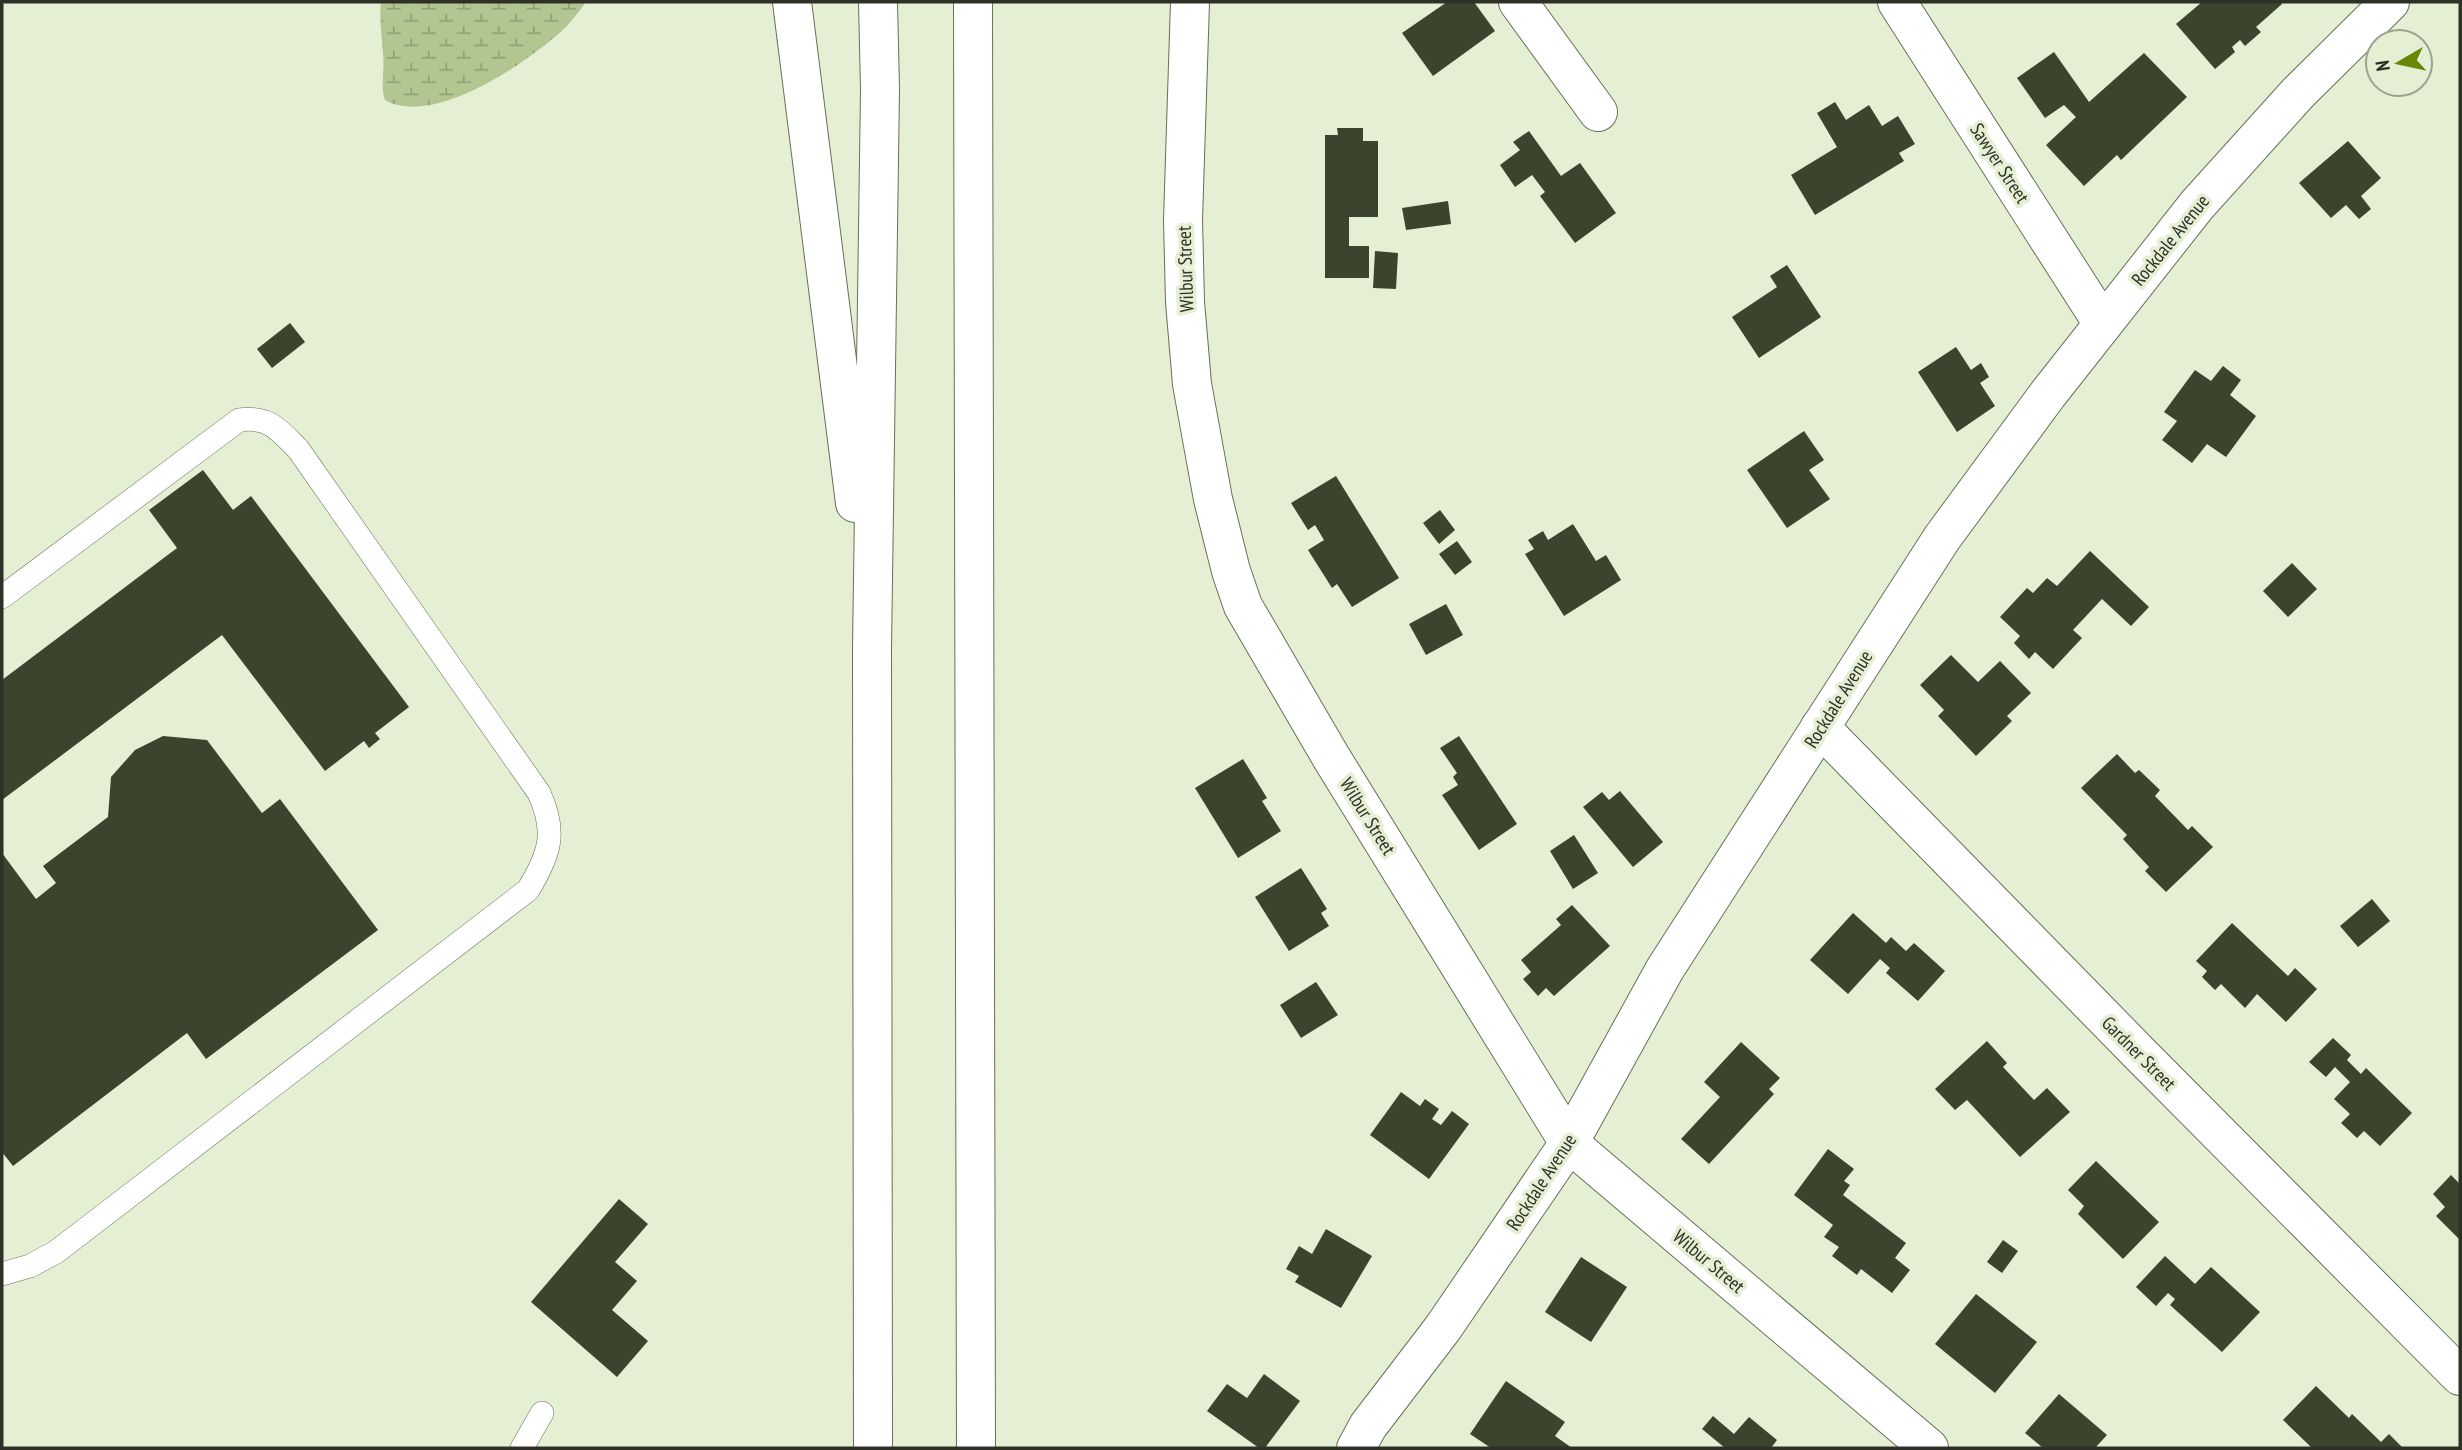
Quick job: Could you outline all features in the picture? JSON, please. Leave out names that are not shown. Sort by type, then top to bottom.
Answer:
[{"type":"main road","points":[[793,2],[872,649]]},
{"type":"main road","points":[[873,1448],[872,649],[880,89],[878,2]]},
{"type":"main road","points":[[973,2],[976,1448]]},
{"type":"main road","points":[[973,49],[984,2]]},
{"type":"main road","name":"Wilbur Street","points":[[1189,2],[1183,220],[1185,302],[1192,384],[1230,571],[1242,606],[1569,1143],[1929,1448]]},
{"type":"main road","points":[[1518,2],[1598,112]]},
{"type":"main road","name":"Sawyer Street","points":[[1897,2],[2103,324]]},
{"type":"main road","name":"Rockdale Avenue","points":[[1356,1448],[1368,1426],[1443,1328],[1569,1143],[1665,969],[1949,527],[1994,465],[2189,215],[2247,148],[2390,2]]},
{"type":"main road","name":"Gardner Street","points":[[1820,727],[2460,1376]]},
{"type":"lane","points":[[2,597],[239,420],[254,418],[266,421],[298,449],[539,793],[548,814],[550,833],[541,870],[528,890],[56,1252],[30,1266],[2,1274]]},
{"type":"lane","points":[[522,1448],[542,1413]]},
{"type":"green space","points":[[381,2],[586,2],[566,27],[550,41],[480,87],[429,105],[405,106],[385,100]]},
{"type":"building","points":[[1447,2],[1474,2],[1495,31],[1433,76],[1402,33]]},
{"type":"building","points":[[2202,2],[2282,4],[2256,27],[2261,32],[2245,46],[2240,40],[2232,47],[2235,52],[2215,69],[2176,24]]},
{"type":"building","points":[[2054,52],[2089,102],[2144,53],[2187,97],[2121,160],[2117,155],[2084,186],[2046,145],[2076,117],[2064,105],[2045,118],[2017,78]]},
{"type":"building","points":[[1835,102],[1846,120],[1869,105],[1882,126],[1898,116],[1915,144],[1899,153],[1904,161],[1815,215],[1791,175],[1837,147],[1817,113]]},
{"type":"building","points":[[1337,128],[1363,128],[1363,141],[1378,141],[1378,217],[1349,217],[1349,246],[1369,246],[1369,278],[1325,278],[1325,135],[1338,135]]},
{"type":"building","points":[[1529,131],[1561,176],[1580,163],[1616,213],[1575,243],[1540,196],[1545,192],[1532,175],[1515,187],[1500,165],[1520,150],[1513,142]]},
{"type":"building","points":[[2348,141],[2381,178],[2361,196],[2371,209],[2359,219],[2346,205],[2331,218],[2299,183]]},
{"type":"building","points":[[1448,201],[1451,224],[1406,230],[1402,208]]},
{"type":"building","points":[[1375,251],[1398,253],[1396,289],[1373,288]]},
{"type":"building","points":[[1787,265],[1821,317],[1759,358],[1732,317],[1777,287],[1770,276]]},
{"type":"building","points":[[290,323],[305,342],[272,368],[257,349]]},
{"type":"building","points":[[1956,347],[1971,370],[1981,363],[1989,377],[1980,383],[1995,406],[1957,432],[1918,372]]},
{"type":"building","points":[[2223,366],[2241,380],[2230,395],[2256,416],[2226,457],[2207,444],[2192,463],[2162,440],[2177,421],[2164,412],[2195,370],[2211,381]]},
{"type":"building","points":[[1804,431],[1824,460],[1809,470],[1830,499],[1787,528],[1747,470]]},
{"type":"building","points":[[203,470],[233,510],[251,496],[409,707],[375,733],[380,739],[369,748],[364,741],[325,771],[222,635],[2,800],[2,680],[177,548],[149,510]]},
{"type":"building","points":[[1336,476],[1399,578],[1352,607],[1337,584],[1332,588],[1308,550],[1324,540],[1315,525],[1308,530],[1291,503]]},
{"type":"building","points":[[1440,510],[1455,530],[1439,544],[1423,523]]},
{"type":"building","points":[[1573,524],[1596,561],[1606,555],[1621,580],[1564,616],[1525,554],[1534,549],[1528,540],[1543,531],[1548,540]]},
{"type":"building","points":[[1457,541],[1472,562],[1455,575],[1439,554]]},
{"type":"building","points":[[2090,551],[2149,607],[2131,626],[2102,599],[2073,630],[2082,638],[2053,669],[2035,652],[2029,659],[2014,643],[2020,636],[2000,617],[2027,588],[2033,593],[2047,578],[2057,586]]},
{"type":"building","points":[[2292,563],[2317,589],[2288,617],[2263,591]]},
{"type":"building","points":[[1446,604],[1463,635],[1426,655],[1409,624]]},
{"type":"building","points":[[1951,655],[1978,682],[2000,661],[2031,693],[2007,716],[2012,721],[1976,756],[1938,716],[1944,710],[1920,685]]},
{"type":"building","points":[[163,736],[207,740],[262,813],[280,799],[378,930],[206,1059],[187,1033],[13,1166],[2,1152],[2,853],[36,899],[56,883],[43,866],[108,817],[111,777],[135,750]]},
{"type":"building","points":[[1459,736],[1517,824],[1479,850],[1442,795],[1458,785],[1453,777],[1457,773],[1440,748]]},
{"type":"building","points":[[2117,754],[2135,773],[2139,770],[2160,790],[2155,796],[2188,830],[2192,826],[2213,847],[2166,892],[2145,871],[2149,867],[2123,839],[2127,835],[2081,788]]},
{"type":"building","points":[[1243,759],[1267,798],[1262,801],[1281,831],[1238,858],[1195,788]]},
{"type":"building","points":[[1620,791],[1663,842],[1633,867],[1583,807],[1602,792],[1609,800]]},
{"type":"building","points":[[1574,835],[1598,873],[1573,889],[1550,851]]},
{"type":"building","points":[[1301,868],[1327,909],[1321,913],[1329,926],[1289,951],[1255,897]]},
{"type":"building","points":[[2372,899],[2390,921],[2358,947],[2340,926]]},
{"type":"building","points":[[1572,905],[1610,946],[1554,996],[1546,988],[1538,996],[1523,979],[1531,972],[1521,960],[1561,925],[1556,919]]},
{"type":"building","points":[[1853,913],[1886,943],[1891,937],[1906,951],[1914,943],[1945,971],[1918,1001],[1886,973],[1890,968],[1880,959],[1848,994],[1810,960]]},
{"type":"building","points":[[2232,923],[2288,976],[2295,968],[2317,989],[2286,1022],[2257,994],[2245,1008],[2221,984],[2215,990],[2202,977],[2207,971],[2196,961]]},
{"type":"building","points":[[1316,982],[1338,1015],[1301,1038],[1280,1005]]},
{"type":"building","points":[[2333,1038],[2351,1055],[2347,1060],[2361,1074],[2366,1068],[2412,1113],[2380,1146],[2364,1131],[2357,1138],[2341,1123],[2350,1114],[2334,1099],[2350,1082],[2335,1067],[2326,1077],[2309,1062]]},
{"type":"building","points":[[1987,1041],[2007,1063],[2003,1067],[2034,1100],[2047,1088],[2070,1112],[2020,1157],[1967,1100],[1955,1110],[1935,1089]]},
{"type":"building","points":[[1741,1042],[1780,1078],[1769,1089],[1774,1094],[1709,1164],[1681,1139],[1720,1097],[1704,1082]]},
{"type":"building","points":[[1401,1092],[1420,1106],[1425,1099],[1439,1109],[1432,1119],[1441,1125],[1452,1111],[1469,1124],[1429,1179],[1370,1135]]},
{"type":"building","points":[[1828,1149],[1854,1169],[1844,1181],[1850,1185],[1843,1195],[1906,1243],[1895,1258],[1910,1270],[1892,1293],[1861,1269],[1857,1275],[1832,1256],[1839,1247],[1824,1237],[1833,1225],[1794,1195]]},
{"type":"building","points":[[2096,1161],[2159,1222],[2123,1259],[2078,1214],[2084,1206],[2068,1190]]},
{"type":"building","points":[[2451,1175],[2460,1184],[2460,1240],[2436,1216],[2445,1207],[2433,1194]]},
{"type":"building","points":[[619,1199],[648,1224],[615,1262],[637,1281],[612,1310],[648,1341],[617,1377],[531,1302]]},
{"type":"building","points":[[1326,1229],[1372,1256],[1341,1308],[1295,1282],[1299,1276],[1286,1269],[1299,1246],[1312,1254]]},
{"type":"building","points":[[2003,1240],[2018,1251],[2002,1273],[1987,1262]]},
{"type":"building","points":[[2165,1256],[2195,1284],[2211,1267],[2260,1312],[2222,1352],[2170,1305],[2175,1299],[2168,1293],[2156,1306],[2136,1287]]},
{"type":"building","points":[[1581,1257],[1627,1287],[1591,1342],[1545,1312]]},
{"type":"building","points":[[1976,1294],[2037,1342],[1995,1393],[1935,1344]]},
{"type":"building","points":[[1264,1374],[1300,1401],[1265,1448],[1259,1448],[1207,1411],[1227,1384],[1247,1398]]},
{"type":"building","points":[[1506,1381],[1565,1422],[1555,1436],[1572,1448],[1491,1448],[1470,1434]]},
{"type":"building","points":[[2316,1386],[2349,1418],[2352,1414],[2381,1442],[2389,1434],[2403,1448],[2312,1448],[2283,1420]]},
{"type":"building","points":[[2059,1394],[2107,1435],[2095,1448],[2043,1448],[2025,1433]]},
{"type":"building","points":[[1713,1416],[1734,1434],[1749,1417],[1777,1440],[1771,1448],[1725,1448],[1702,1429]]}]
